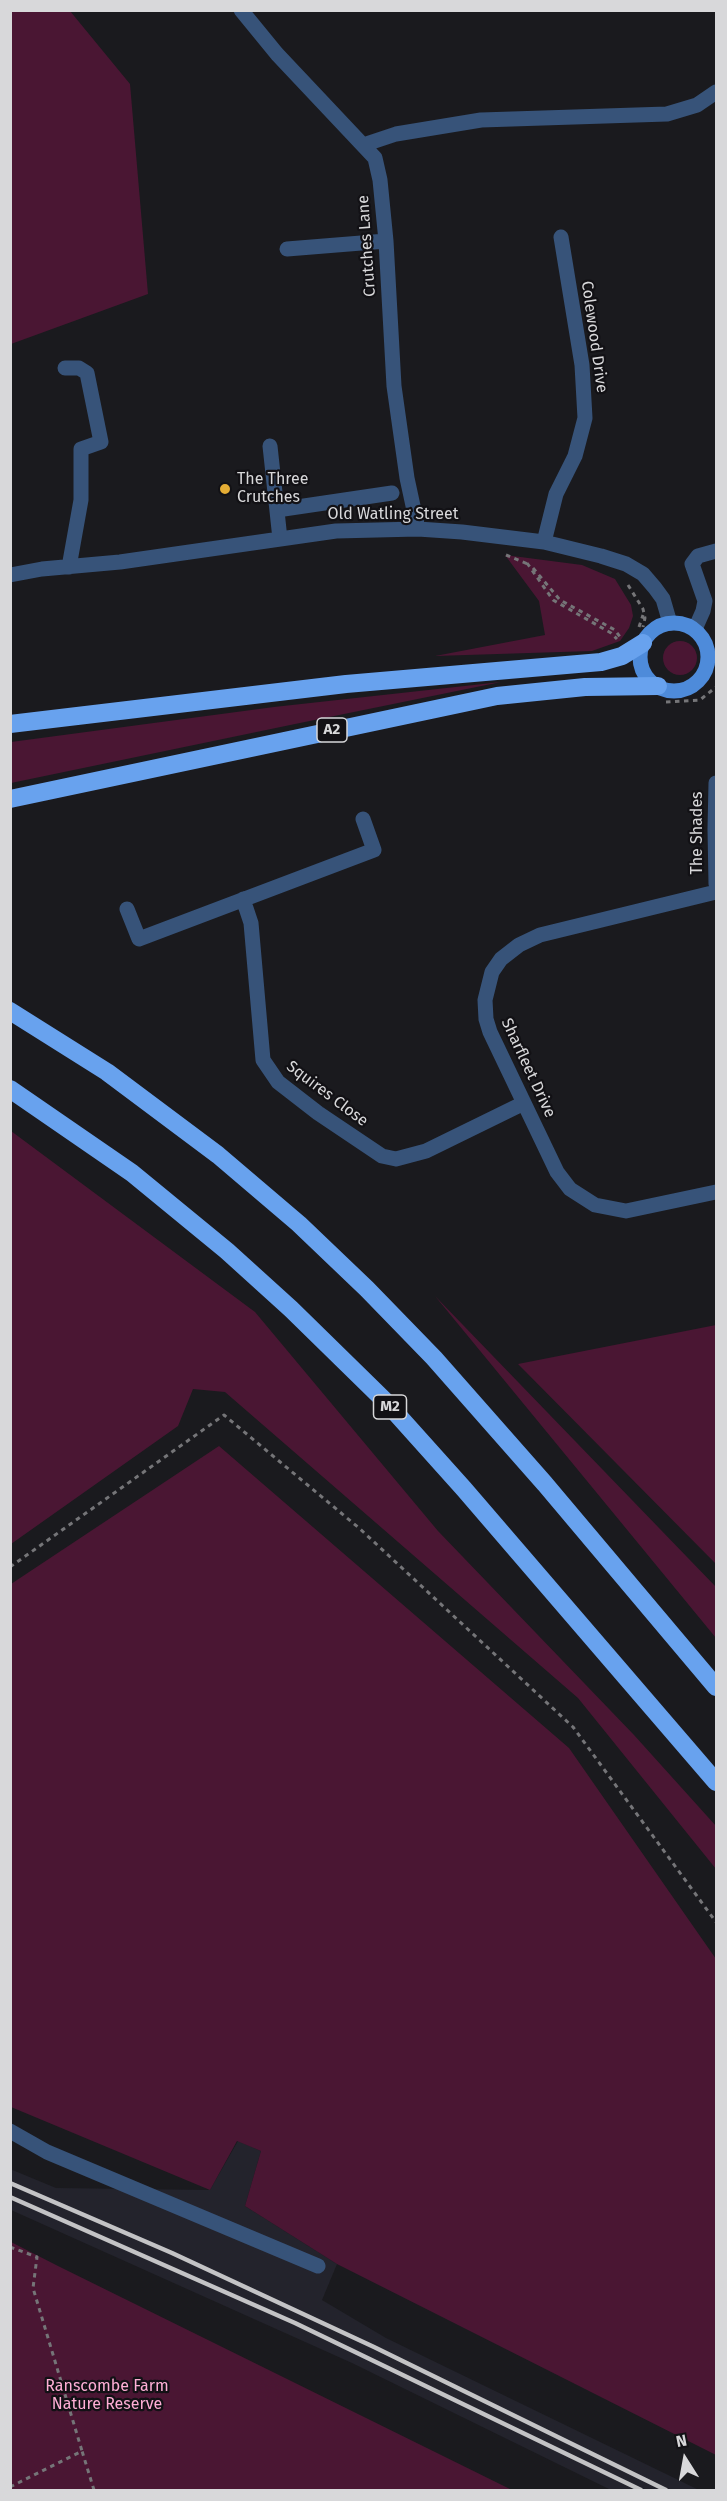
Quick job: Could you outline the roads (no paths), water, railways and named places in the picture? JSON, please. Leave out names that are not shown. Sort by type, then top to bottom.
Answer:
[{"type":"highway","points":[[10,724],[346,684],[601,662],[622,656],[643,643]]},
{"type":"highway","name":"A2","points":[[10,799],[497,696],[585,687],[658,694]]},
{"type":"highway","points":[[10,1011],[107,1072],[218,1155],[299,1224],[359,1281],[434,1358],[482,1412],[717,1688]]},
{"type":"highway","name":"M2","points":[[10,1089],[132,1173],[227,1251],[291,1308],[386,1402],[717,1782]]},
{"type":"main road","points":[[670,623],[681,623],[695,629],[711,641],[708,664],[697,682],[678,690],[658,694],[644,672],[640,653],[643,643],[655,628],[670,623]]},
{"type":"street","name":"Crutches Lane","points":[[241,10],[277,54],[375,158],[380,180],[386,241],[394,386],[407,478],[418,529]]},
{"type":"street","points":[[363,145],[396,134],[481,120],[667,114],[697,105],[717,92]]},
{"type":"street","name":"Colewood Drive","points":[[543,542],[556,494],[575,456],[585,418],[582,365],[561,237]]},
{"type":"street","points":[[287,249],[386,241]]},
{"type":"street","points":[[65,368],[79,368],[87,373],[101,442],[81,449],[81,501],[69,567]]},
{"type":"street","points":[[270,446],[280,539]]},
{"type":"street","points":[[277,510],[392,493]]},
{"type":"street","name":"Old Watling Street","points":[[10,575],[120,562],[336,531],[418,529],[462,532],[543,542],[601,556],[640,571],[661,596],[670,623]]},
{"type":"street","points":[[695,629],[705,601],[692,564],[698,556],[717,551]]},
{"type":"street","name":"The Shades","points":[[717,783],[715,829],[717,884]]},
{"type":"street","points":[[127,909],[140,939],[374,850],[363,819]]},
{"type":"street","name":"Sharfleet Drive","points":[[717,892],[540,935],[519,945],[501,959],[492,972],[486,989],[486,1019],[490,1032],[561,1179],[576,1194],[595,1205],[626,1211],[717,1192]]},
{"type":"street","name":"Squires Close","points":[[243,899],[250,923],[262,1060],[279,1082],[318,1113],[382,1156],[396,1159],[426,1151],[524,1103]]},
{"type":"street","points":[[10,2131],[47,2152],[318,2266]]},
{"type":"railway","points":[[10,2183],[172,2253],[374,2347],[666,2490]]},
{"type":"railway","points":[[10,2197],[295,2323],[641,2490]]},
{"type":"place","name":"The Three Crutches","points":[[225,489]]},
{"type":"park label","name":"Ranscombe Farm Nature Reserve","points":[[107,2396]]}]
